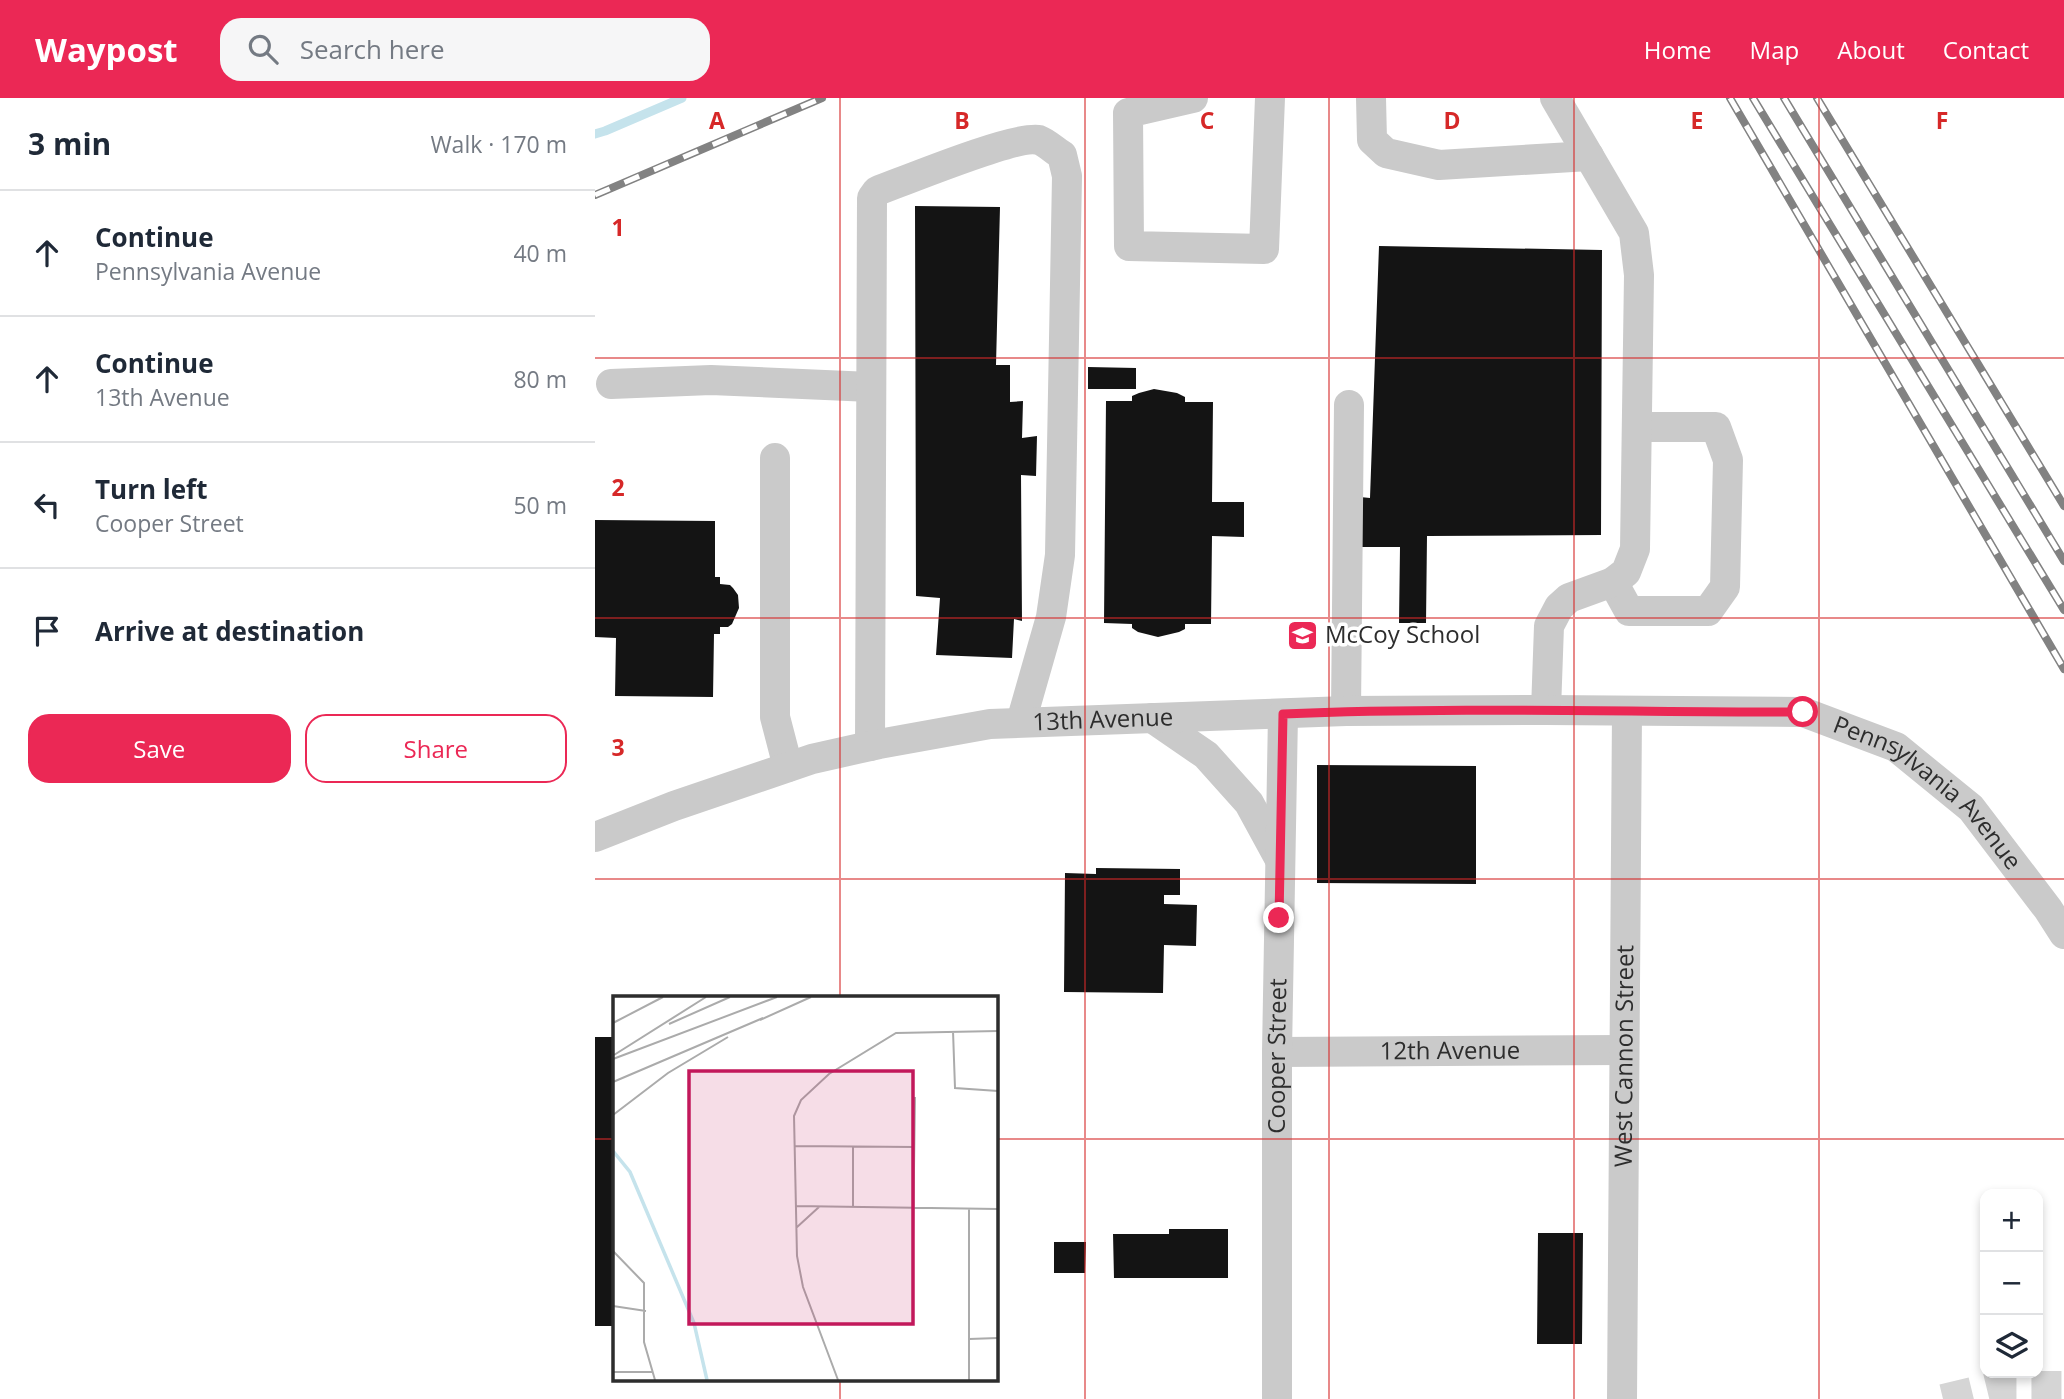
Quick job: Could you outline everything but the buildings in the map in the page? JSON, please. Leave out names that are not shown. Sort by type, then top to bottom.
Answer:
[{"type":"street","points":[[1193,98],[1128,113],[1129,246],[1264,249],[1270,98]]},
{"type":"street","points":[[1371,98],[1372,140],[1387,153],[1439,165],[1589,156]]},
{"type":"street","points":[[1546,710],[1549,626],[1559,607],[1569,598],[1613,582],[1626,572],[1635,550],[1637,426],[1639,275],[1634,233],[1555,98]]},
{"type":"street","points":[[870,746],[872,198],[877,191],[968,157],[1014,142],[1038,140],[1062,155],[1067,176],[1060,555],[1052,617],[1021,722]]},
{"type":"street","points":[[611,384],[711,380],[871,387]]},
{"type":"street","points":[[1346,711],[1349,405]]},
{"type":"street","points":[[1613,582],[1629,611],[1707,611],[1725,587],[1728,460],[1716,427],[1637,426]]},
{"type":"street","points":[[775,458],[775,717],[788,767]]},
{"type":"street","name":"13th Avenue","points":[[595,837],[674,806],[812,759],[990,724],[1346,711],[1627,712]]},
{"type":"street","name":"Pennsylvania Avenue","points":[[1627,712],[1803,712],[1896,747],[1971,808],[2064,934]]},
{"type":"street","name":"West Cannon Street","points":[[1622,1399],[1627,712]]},
{"type":"street","name":"Cooper Street","points":[[1277,1399],[1277,1052],[1283,714]]},
{"type":"street","points":[[1152,718],[1206,755],[1241,794],[1249,803],[1280,861]]},
{"type":"street","name":"12th Avenue","points":[[1277,1052],[1623,1050]]},
{"type":"waterway","points":[[595,134],[682,98]]},
{"type":"tunnel","points":[[1943,1399],[1997,1386],[2064,1386]]},
{"type":"railway","points":[[595,195],[822,98]]},
{"type":"railway","points":[[1730,98],[2064,669]]},
{"type":"railway","points":[[1753,98],[2064,610]]},
{"type":"railway","points":[[1784,98],[2064,561]]},
{"type":"railway","points":[[1817,98],[2064,506]]},
{"type":"place","name":"McCoy School","points":[[1302,635]]},
{"type":"route","points":[[1279,918],[1283,714],[1546,710],[1803,712]]}]
